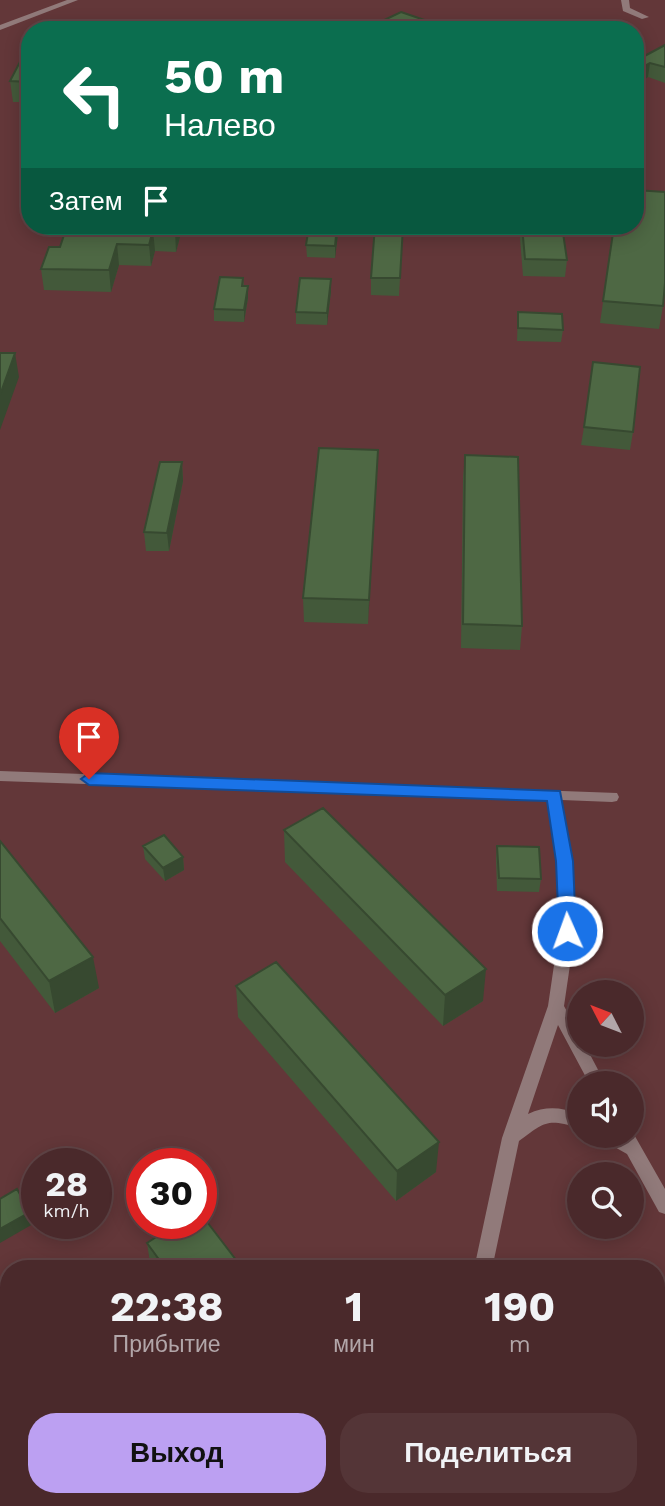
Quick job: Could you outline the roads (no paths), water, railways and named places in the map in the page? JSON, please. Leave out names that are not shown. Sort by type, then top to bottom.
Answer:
[{"type":"street","points":[[0,28],[74,0]]},
{"type":"street","points":[[625,0],[626,9],[645,17]]},
{"type":"street","points":[[0,776],[612,797]]},
{"type":"street","points":[[485,1260],[511,1138],[556,1006],[567,931],[565,861],[554,795]]},
{"type":"street","points":[[556,1006],[591,1071]]},
{"type":"street","points":[[511,1138],[528,1121],[546,1114],[567,1118]]},
{"type":"street","points":[[632,1148],[665,1206]]}]
